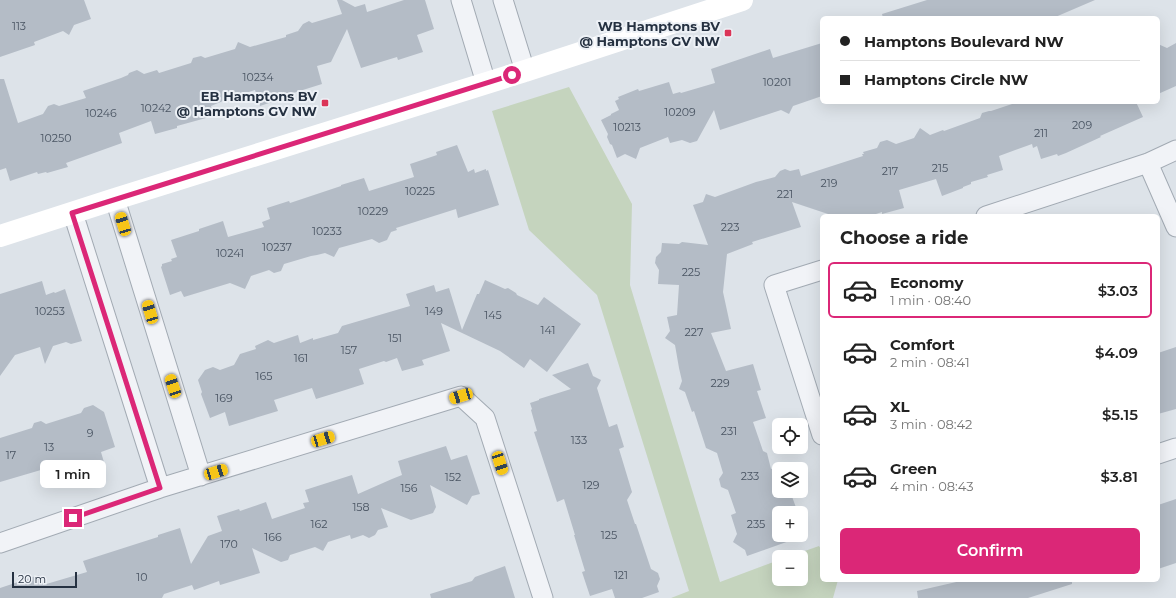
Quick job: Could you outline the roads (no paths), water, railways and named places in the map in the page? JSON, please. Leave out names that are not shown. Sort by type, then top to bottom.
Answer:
[{"type":"street","points":[[461,0],[486,83]]},
{"type":"street","points":[[503,0],[525,71]]},
{"type":"street","points":[[0,236],[525,71],[742,0]]},
{"type":"street","points":[[992,214],[1148,163],[1176,150]]},
{"type":"street","points":[[1148,163],[1176,227]]},
{"type":"street","points":[[115,199],[201,476]]},
{"type":"street","points":[[72,213],[160,488]]},
{"type":"street","points":[[820,271],[774,285],[820,429]]},
{"type":"street","points":[[0,543],[160,488],[461,396],[485,418],[543,598]]},
{"type":"street","points":[[1160,453],[1176,448]]},
{"type":"place","name":"WB Hamptons BV @ Hamptons GV NW","points":[[728,33]]},
{"type":"place","name":"EB Hamptons BV @ Hamptons GV NW","points":[[325,103]]}]
